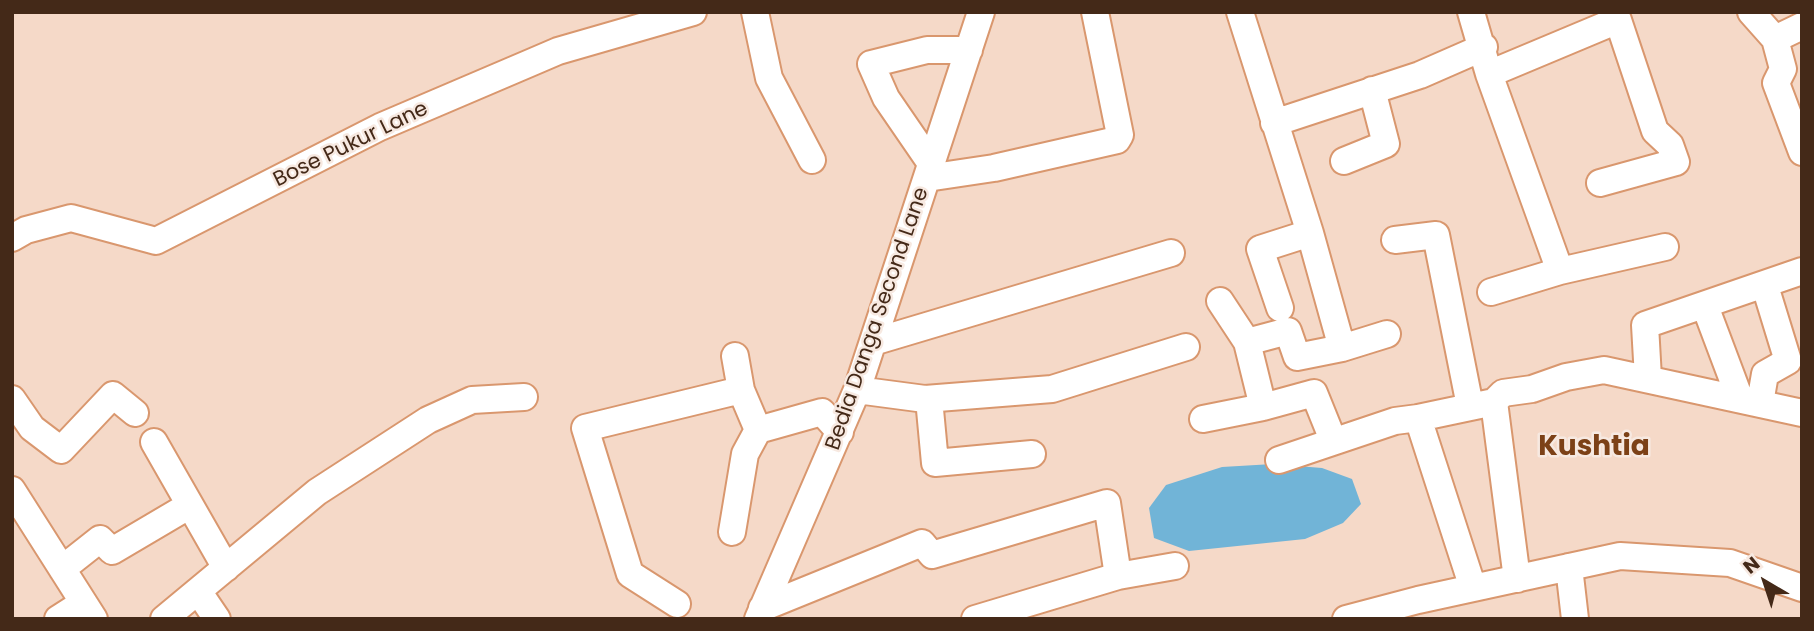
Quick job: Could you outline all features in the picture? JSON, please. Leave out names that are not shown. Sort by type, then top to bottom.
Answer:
[{"type":"street","name":"Bose Pukur Lane","points":[[12,238],[26,230],[71,218],[156,241],[380,127],[558,51],[692,12]]},
{"type":"street","points":[[755,12],[769,78],[812,160]]},
{"type":"street","name":"Bedia Danga Second Lane","points":[[760,614],[857,390],[981,12]]},
{"type":"street","points":[[969,50],[927,50],[871,64],[886,98],[930,171],[994,168],[1118,139],[1120,135],[1095,12]]},
{"type":"street","points":[[1240,12],[1310,233],[1342,348]]},
{"type":"street","points":[[1471,12],[1484,47],[1489,74],[1560,271]]},
{"type":"street","points":[[1751,12],[1774,39],[1783,69],[1776,83],[1802,152]]},
{"type":"street","points":[[1489,74],[1627,16],[1655,131],[1670,145],[1676,162],[1600,183]]},
{"type":"street","points":[[1774,39],[1802,26]]},
{"type":"street","points":[[1274,123],[1372,90],[1484,47]]},
{"type":"street","points":[[1343,162],[1386,144],[1372,90]]},
{"type":"street","points":[[1280,308],[1260,249],[1310,233]]},
{"type":"street","points":[[1395,240],[1436,235],[1482,404],[1517,579]]},
{"type":"street","points":[[1491,292],[1560,271],[1665,247]]},
{"type":"street","points":[[873,342],[1171,253]]},
{"type":"street","points":[[1648,378],[1645,325],[1765,286],[1802,271]]},
{"type":"street","points":[[1750,401],[1765,374],[1788,361],[1765,286]]},
{"type":"street","points":[[1220,301],[1247,342],[1263,407]]},
{"type":"street","points":[[1705,306],[1750,401]]},
{"type":"street","points":[[1247,342],[1287,331],[1297,357]]},
{"type":"street","points":[[1255,368],[1342,348],[1387,334]]},
{"type":"street","points":[[857,390],[929,399],[1052,389],[1186,347]]},
{"type":"street","points":[[736,356],[741,390],[758,430]]},
{"type":"street","points":[[1279,460],[1395,421],[1482,404],[1503,393],[1532,389],[1566,377],[1604,370],[1802,414]]},
{"type":"street","points":[[677,604],[631,574],[585,428],[741,390]]},
{"type":"street","points":[[1203,419],[1314,393],[1333,440]]},
{"type":"street","points":[[12,399],[22,435],[61,450],[113,395],[135,413]]},
{"type":"street","points":[[164,619],[317,492],[428,420],[472,400],[524,397]]},
{"type":"street","points":[[929,399],[935,463],[1032,454]]},
{"type":"street","points":[[732,532],[745,454],[758,430],[822,412],[840,432]]},
{"type":"street","points":[[1418,418],[1473,588]]},
{"type":"street","points":[[154,442],[226,568]]},
{"type":"street","points":[[12,490],[88,611],[58,619]]},
{"type":"street","points":[[760,614],[922,543],[932,555],[1107,503],[1118,576]]},
{"type":"street","points":[[62,569],[100,539],[112,551],[190,505]]},
{"type":"street","points":[[1346,619],[1403,612],[1473,588],[1620,556],[1730,563],[1802,587]]},
{"type":"street","points":[[975,619],[1118,576],[1175,566]]},
{"type":"street","points":[[1569,567],[1576,619]]},
{"type":"street","points":[[198,591],[217,619]]},
{"type":"water","points":[[1273,464],[1322,468],[1352,479],[1361,504],[1343,523],[1305,539],[1189,551],[1154,538],[1149,508],[1166,485],[1222,467]]},
{"type":"district","name":"Kushtia","points":[[1594,448]]}]
